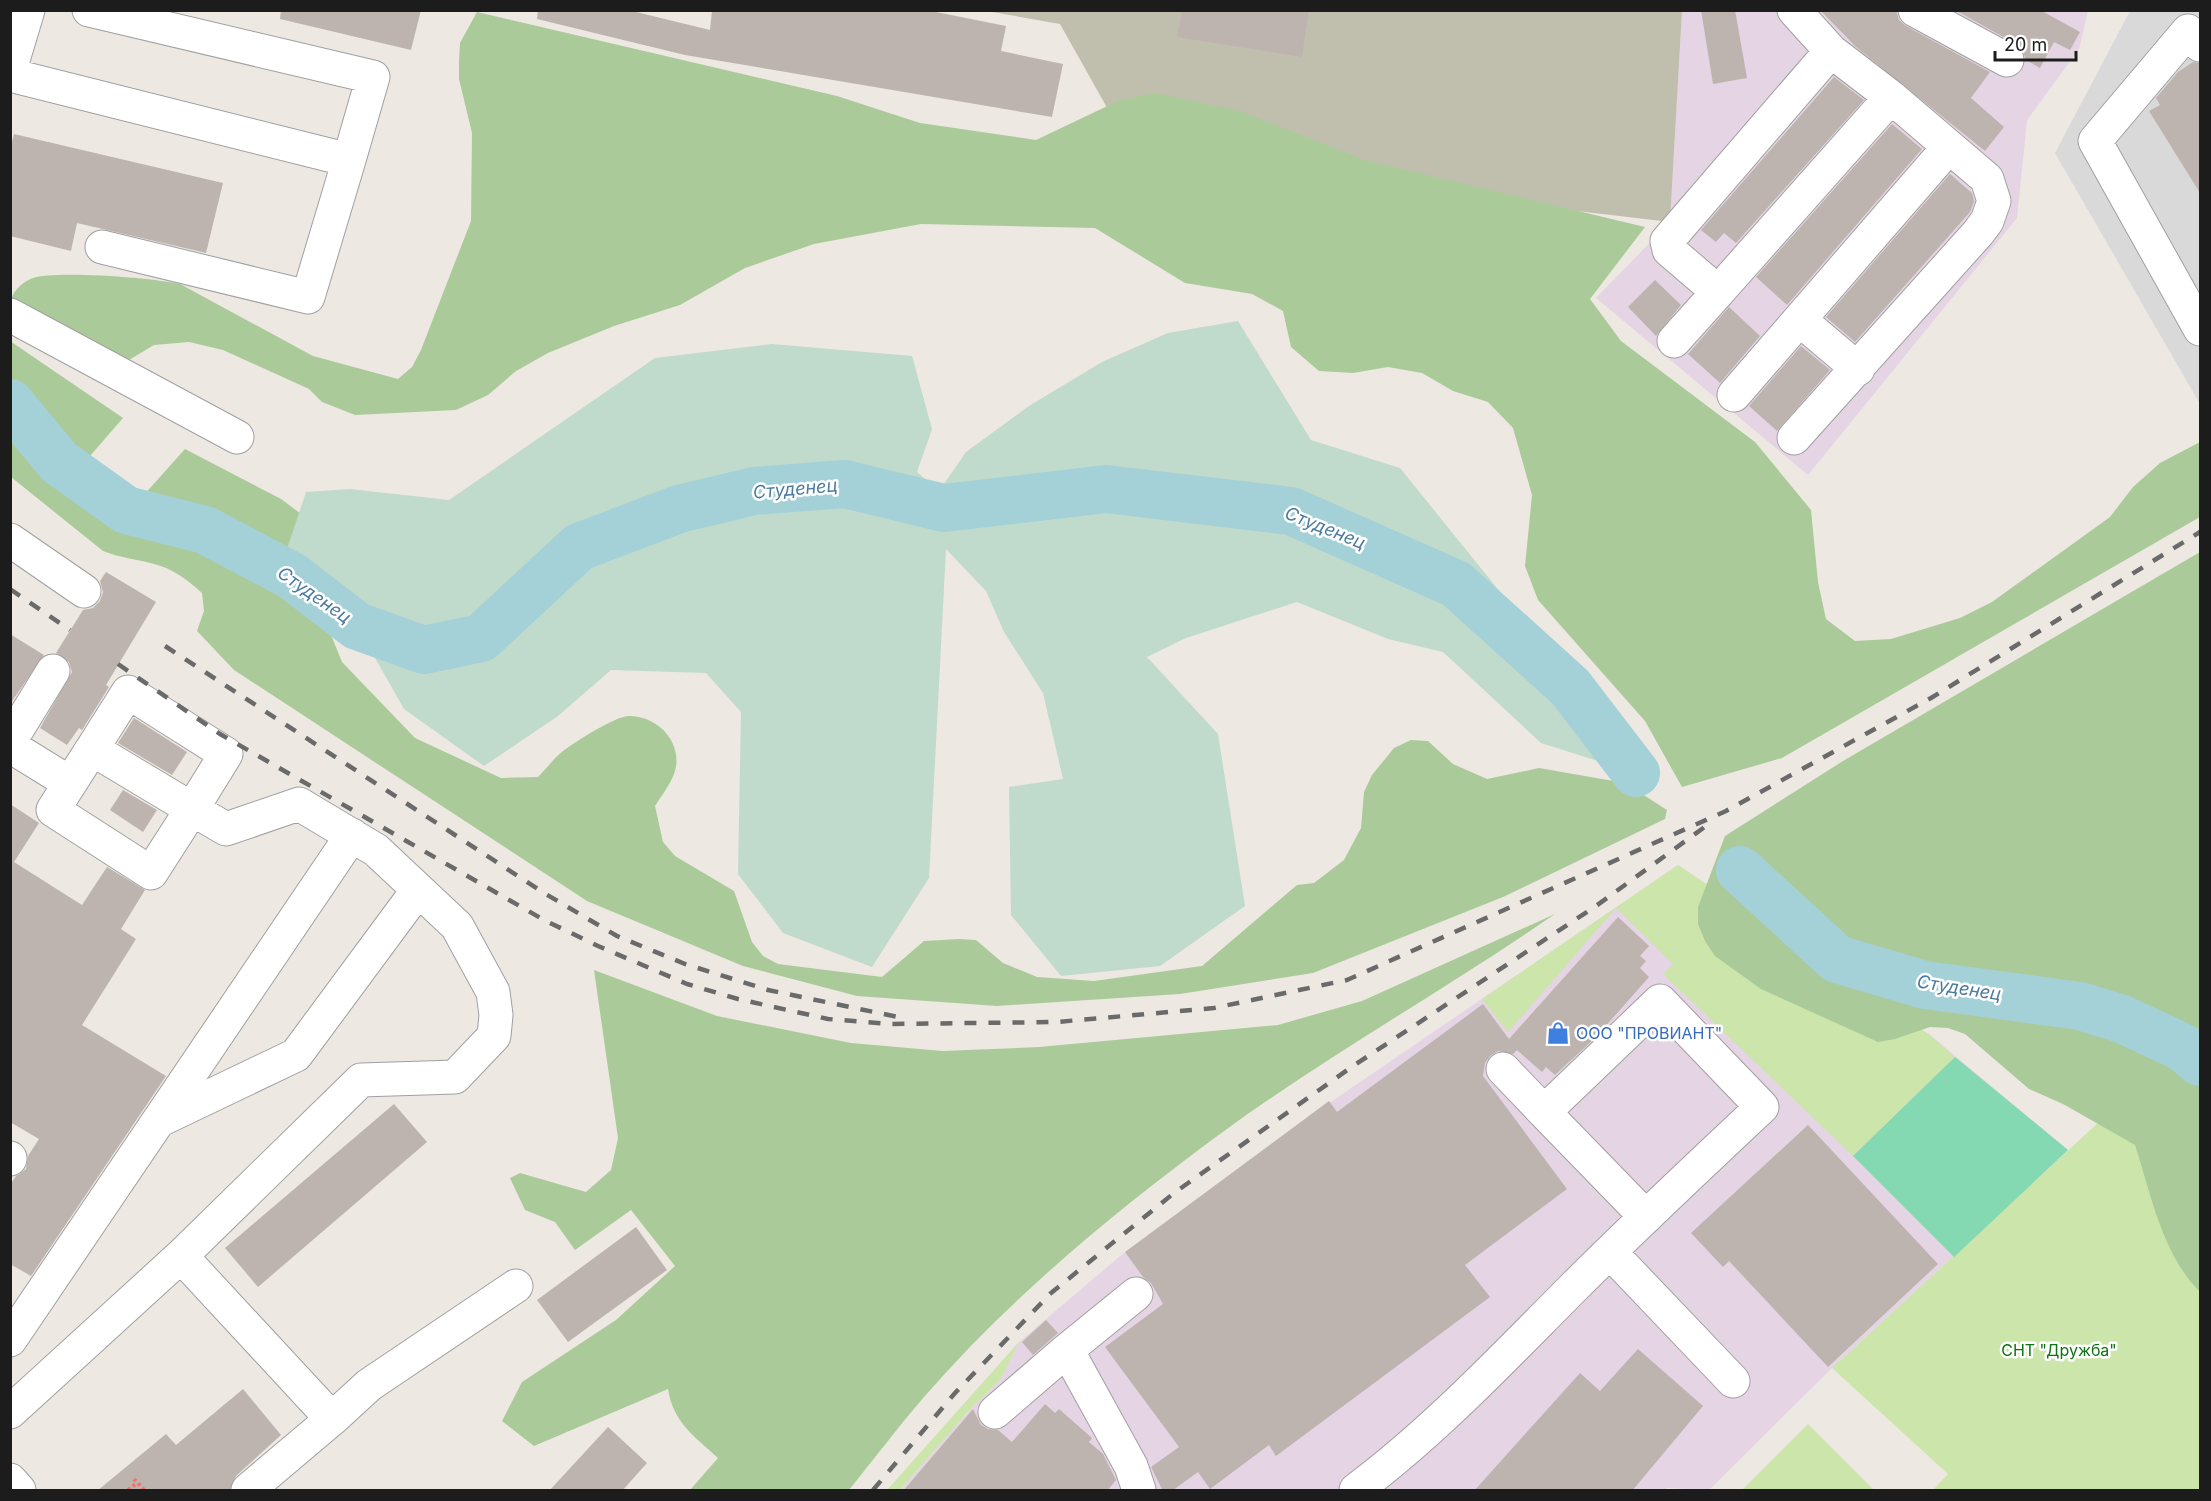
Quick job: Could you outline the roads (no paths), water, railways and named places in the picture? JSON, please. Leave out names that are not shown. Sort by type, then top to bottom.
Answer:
[{"type":"street","points":[[10,70],[28,10]]},
{"type":"street","points":[[89,10],[373,77],[308,297],[102,247]]},
{"type":"street","points":[[1794,10],[1831,51],[1891,97],[1987,179],[1994,201],[1987,221],[1858,369],[1794,438]]},
{"type":"street","points":[[1915,10],[2007,60]]},
{"type":"street","points":[[2200,45],[2188,31],[2095,141],[2200,328]]},
{"type":"street","points":[[1718,292],[1669,250],[1667,241],[1831,51]]},
{"type":"street","points":[[10,75],[349,160]]},
{"type":"street","points":[[1674,341],[1891,97]]},
{"type":"street","points":[[1734,395],[1948,148]]},
{"type":"street","points":[[10,315],[237,437]]},
{"type":"street","points":[[1800,320],[1858,369]]},
{"type":"street","points":[[10,540],[84,591]]},
{"type":"street","points":[[10,741],[53,671]]},
{"type":"street","points":[[128,692],[226,754],[151,873],[53,810],[92,749],[128,692]]},
{"type":"street","points":[[10,746],[70,783]]},
{"type":"street","points":[[10,1412],[181,1256],[361,1080],[455,1077],[495,1036],[496,1014],[493,992],[457,926],[376,850],[299,804],[226,829],[92,749]]},
{"type":"street","points":[[10,1340],[352,835]]},
{"type":"street","points":[[159,1121],[296,1055],[418,890]]},
{"type":"street","points":[[1356,1491],[1450,1412],[1610,1252],[1762,1107],[1660,1001],[1544,1112]]},
{"type":"street","points":[[1503,1069],[1646,1217]]},
{"type":"street","points":[[1610,1252],[1734,1381]]},
{"type":"street","points":[[181,1256],[332,1419]]},
{"type":"street","points":[[248,1491],[369,1385],[516,1286]]},
{"type":"street","points":[[995,1412],[1136,1294]]},
{"type":"street","points":[[1067,1350],[1131,1466],[1139,1491]]},
{"type":"street","points":[[10,1480],[20,1491]]},
{"type":"waterway","name":"Студенец","points":[[10,403],[59,462],[126,510],[205,530],[292,576],[357,626],[424,650],[481,638],[579,547],[679,509],[754,491],[845,484],[944,508],[1106,489],[1291,511],[1456,584],[1570,687],[1636,773]]},
{"type":"waterway","name":"Студенец","points":[[1740,870],[1837,959],[1925,985],[2080,1006],[2122,1019],[2182,1047],[2200,1062]]},
{"type":"railway","points":[[118,664],[220,734],[544,920],[687,984],[738,999],[828,1019],[890,1024],[1057,1022],[1214,1008],[1347,980],[1726,811],[1931,698],[2200,532]]},
{"type":"railway","points":[[10,589],[70,630]]},
{"type":"railway","points":[[165,646],[544,893],[617,936],[685,964],[768,990],[898,1017]]},
{"type":"railway","points":[[873,1490],[955,1393],[1051,1293],[1174,1193],[1353,1066],[1596,906],[1706,826]]},
{"type":"place","name":"ООО \"ПРОВИАНТ\"","points":[[1558,1033]]},
{"type":"park label","name":"СНТ \"Дружба\"","points":[[2059,1350]]}]
